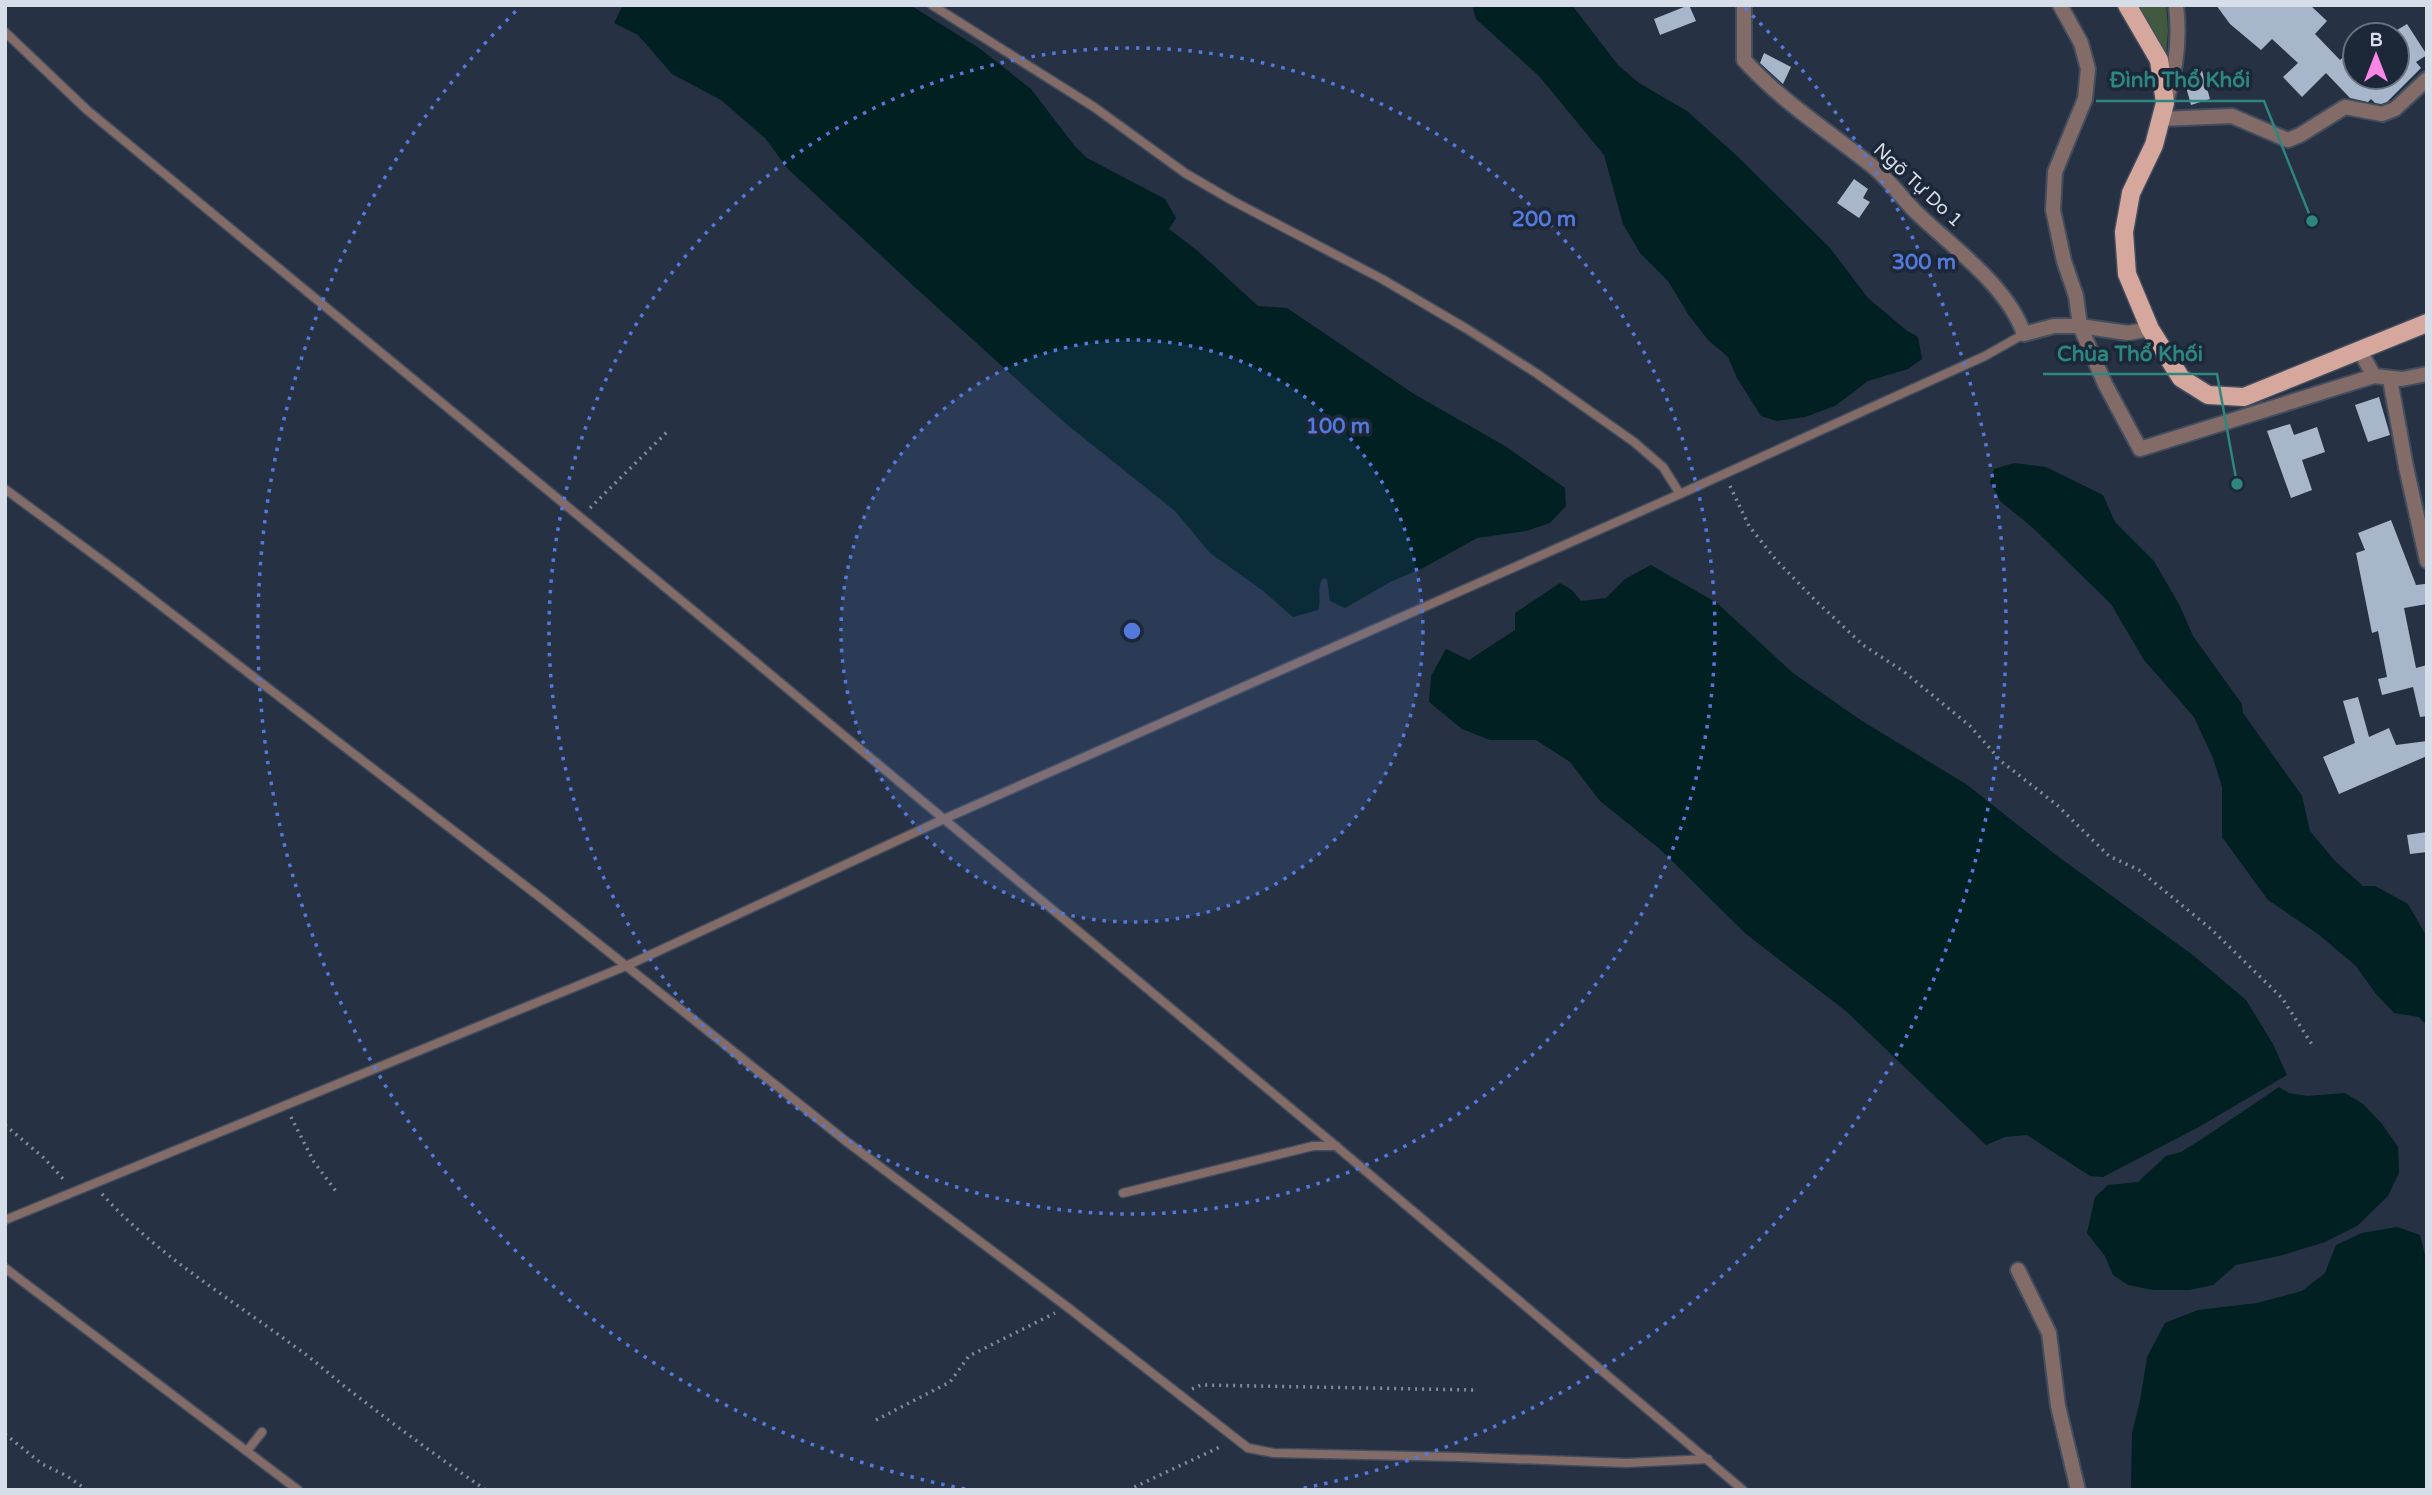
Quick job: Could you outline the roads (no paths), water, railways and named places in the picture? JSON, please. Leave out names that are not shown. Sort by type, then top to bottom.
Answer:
[{"type":"main road","points":[[2127,5],[2159,60],[2165,103],[2154,145],[2131,193],[2124,232],[2127,274],[2150,329],[2181,379],[2208,395],[2244,397],[2427,323]]},
{"type":"street","name":"Ngõ Tự Do 1","points":[[1744,5],[1744,60],[1765,83],[1874,167],[1919,215],[1963,252],[2017,316],[2024,334]]},
{"type":"street","points":[[2060,5],[2081,43],[2088,69],[2085,99],[2055,172],[2053,210],[2064,261],[2076,296],[2080,326],[2105,384],[2140,449],[2374,376],[2402,379],[2427,373]]},
{"type":"street","points":[[2176,5],[2176,62],[2160,120],[2232,116],[2288,140],[2345,107],[2382,114],[2395,109],[2427,79]]},
{"type":"street","points":[[2024,334],[2054,326],[2080,326],[2128,333],[2150,329]]},
{"type":"street","points":[[2360,351],[2374,376]]},
{"type":"street","points":[[2390,379],[2427,561]]},
{"type":"street","points":[[2018,1270],[2049,1334],[2058,1406],[2078,1490]]},
{"type":"lane","points":[[932,5],[1094,107],[1185,173],[1382,279],[1536,373],[1634,442],[1663,467],[1680,494]]},
{"type":"lane","points":[[5,32],[87,110],[944,819],[1743,1490]]},
{"type":"lane","points":[[5,1220],[626,966],[944,819],[1726,474],[1985,356],[2024,334]]},
{"type":"lane","points":[[5,489],[366,763],[847,1142],[1066,1306],[1248,1448],[1274,1453],[1627,1464],[1708,1459]]},
{"type":"lane","points":[[1124,1193],[1313,1146],[1336,1146]]},
{"type":"lane","points":[[5,1268],[298,1490]]},
{"type":"lane","points":[[247,1451],[262,1432]]},
{"type":"place","name":"Đình Thổ Khối","points":[[2312,221]]},
{"type":"place","name":"Chùa Thổ Khối","points":[[2237,484]]}]
